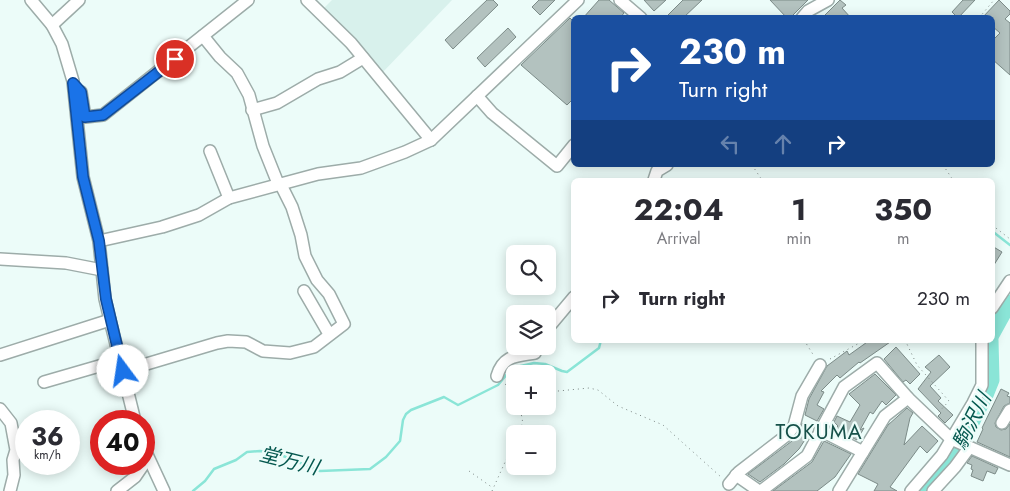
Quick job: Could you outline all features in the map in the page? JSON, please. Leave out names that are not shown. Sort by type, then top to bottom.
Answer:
[{"type":"street","points":[[31,0],[52,25],[62,44],[73,83],[83,177],[99,241],[110,320],[132,410]]},
{"type":"street","points":[[52,25],[79,0]]},
{"type":"street","points":[[73,83],[81,92],[85,117],[103,115],[248,0]]},
{"type":"street","points":[[307,0],[351,43],[431,140]]},
{"type":"street","points":[[99,241],[162,227],[199,215],[229,198],[318,174],[361,168],[431,140],[578,0]]},
{"type":"street","points":[[620,0],[638,15]]},
{"type":"street","points":[[805,15],[808,11],[828,0]]},
{"type":"street","points":[[44,382],[228,341],[246,342],[263,351],[290,353],[314,347],[344,324],[329,294],[317,280],[305,256],[298,226],[262,146],[249,95],[238,73],[220,57],[203,36]]},
{"type":"street","points":[[252,110],[277,103],[318,79],[340,72],[363,58]]},
{"type":"street","points":[[478,96],[492,113],[557,166],[571,149]]},
{"type":"street","points":[[210,151],[229,198]]},
{"type":"street","points":[[0,259],[66,263],[102,270]]},
{"type":"street","points":[[995,304],[1010,281]]},
{"type":"street","points":[[304,291],[329,334]]},
{"type":"street","points":[[556,318],[571,301]]},
{"type":"street","points":[[0,355],[110,320]]},
{"type":"street","points":[[911,491],[953,440],[974,403],[982,385],[982,343]]},
{"type":"street","points":[[501,380],[499,368],[508,358],[524,355]]},
{"type":"street","points":[[820,365],[802,396],[794,426],[787,435],[733,480],[760,491],[807,456],[844,387],[877,363],[908,398],[953,440],[1010,465]]},
{"type":"street","points":[[839,491],[885,416],[908,398]]},
{"type":"street","points":[[0,409],[11,423],[16,450],[13,460],[14,474],[10,491]]},
{"type":"street","points":[[1002,424],[1010,410]]},
{"type":"street","points":[[820,430],[863,452]]},
{"type":"street","points":[[932,491],[955,467],[967,447]]},
{"type":"street","points":[[155,472],[164,491]]},
{"type":"street","points":[[117,491],[136,475]]},
{"type":"path","points":[[982,15],[994,0]]},
{"type":"path","points":[[753,167],[761,178]]},
{"type":"path","points":[[944,167],[953,178]]},
{"type":"path","points":[[995,227],[1010,239]]},
{"type":"path","points":[[806,343],[820,365],[860,343]]},
{"type":"path","points":[[906,343],[917,366],[949,401],[931,420]]},
{"type":"path","points":[[501,380],[506,384]]},
{"type":"path","points":[[556,391],[589,388],[598,390],[618,406],[663,425],[733,480]]},
{"type":"path","points":[[492,491],[506,461]]},
{"type":"path","points":[[469,471],[494,488]]},
{"type":"shaded area","points":[[332,0],[452,0],[381,74],[323,9]]},
{"type":"building","points":[[487,0],[493,0],[498,5],[453,49],[445,40]]},
{"type":"building","points":[[539,0],[555,0],[540,15],[532,7]]},
{"type":"building","points":[[599,0],[609,0],[624,13],[622,15],[586,15]]},
{"type":"building","points":[[644,0],[666,0],[654,11]]},
{"type":"building","points":[[683,0],[702,0],[686,15],[668,15]]},
{"type":"building","points":[[770,0],[808,0],[793,15],[784,15]]},
{"type":"building","points":[[840,0],[846,5],[842,8],[848,15],[825,15]]},
{"type":"building","points":[[963,0],[975,0],[961,15],[955,15],[952,12]]},
{"type":"building","points":[[999,0],[1010,11],[1010,14],[1005,19],[1010,23],[1010,75],[995,62],[995,38],[1000,33],[995,29],[995,15],[985,15]]},
{"type":"building","points":[[571,19],[571,101],[567,105],[521,65]]},
{"type":"building","points":[[508,28],[516,37],[485,67],[477,58]]},
{"type":"building","points":[[995,248],[1002,252],[995,263]]},
{"type":"building","points":[[866,343],[889,343],[859,362],[840,378],[837,375],[821,391],[824,392],[817,405],[824,409],[817,421],[805,415],[809,399],[827,366],[847,351],[849,355]]},
{"type":"building","points":[[896,347],[920,374],[910,384],[906,380],[903,382],[884,359]]},
{"type":"building","points":[[939,355],[950,367],[930,386],[941,398],[938,401],[953,415],[945,423],[938,416],[941,413],[918,389],[931,372],[925,367]]},
{"type":"building","points":[[875,374],[896,395],[886,405],[882,401],[873,414],[870,412],[857,440],[835,429],[838,426],[834,422],[837,416],[850,422],[860,405],[849,394]]},
{"type":"building","points":[[1001,389],[1009,393],[1007,396],[1010,397],[1010,403],[1004,406],[995,423],[996,427],[1001,430],[1006,429],[1010,424],[1010,457],[977,442]]},
{"type":"building","points":[[907,408],[913,413],[910,418],[904,445],[922,426],[938,441],[927,453],[920,446],[890,487],[897,491],[874,491],[878,484],[858,474],[888,425]]},
{"type":"building","points":[[802,423],[811,429],[810,432],[799,449],[784,464],[760,482],[748,474],[792,441],[800,430]]},
{"type":"building","points":[[824,441],[851,454],[835,477],[817,491],[773,491],[812,462]]},
{"type":"building","points":[[972,456],[998,468],[995,474],[987,471],[983,481],[971,476],[972,465],[967,463]]},
{"type":"waterway","name":"堂万川","points":[[995,233],[1010,245]]},
{"type":"waterway","name":"駒沢川","points":[[995,330],[1010,302]]},
{"type":"waterway","name":"堂万川","points":[[193,491],[205,481],[214,469],[236,460],[247,452],[276,453],[320,471],[370,469],[386,457],[400,441],[403,420],[411,410],[444,397],[458,405],[498,385],[512,368],[534,363],[545,364],[567,372],[599,348],[600,343]]},
{"type":"waterway","name":"駒沢川","points":[[923,491],[957,452],[986,395],[992,380],[991,343]]},
{"type":"district","name":"TOKUMA","points":[[819,432]]},
{"type":"route","points":[[123,371],[106,299],[99,241],[83,177],[73,83],[81,92],[85,117],[103,115],[175,59]]}]
